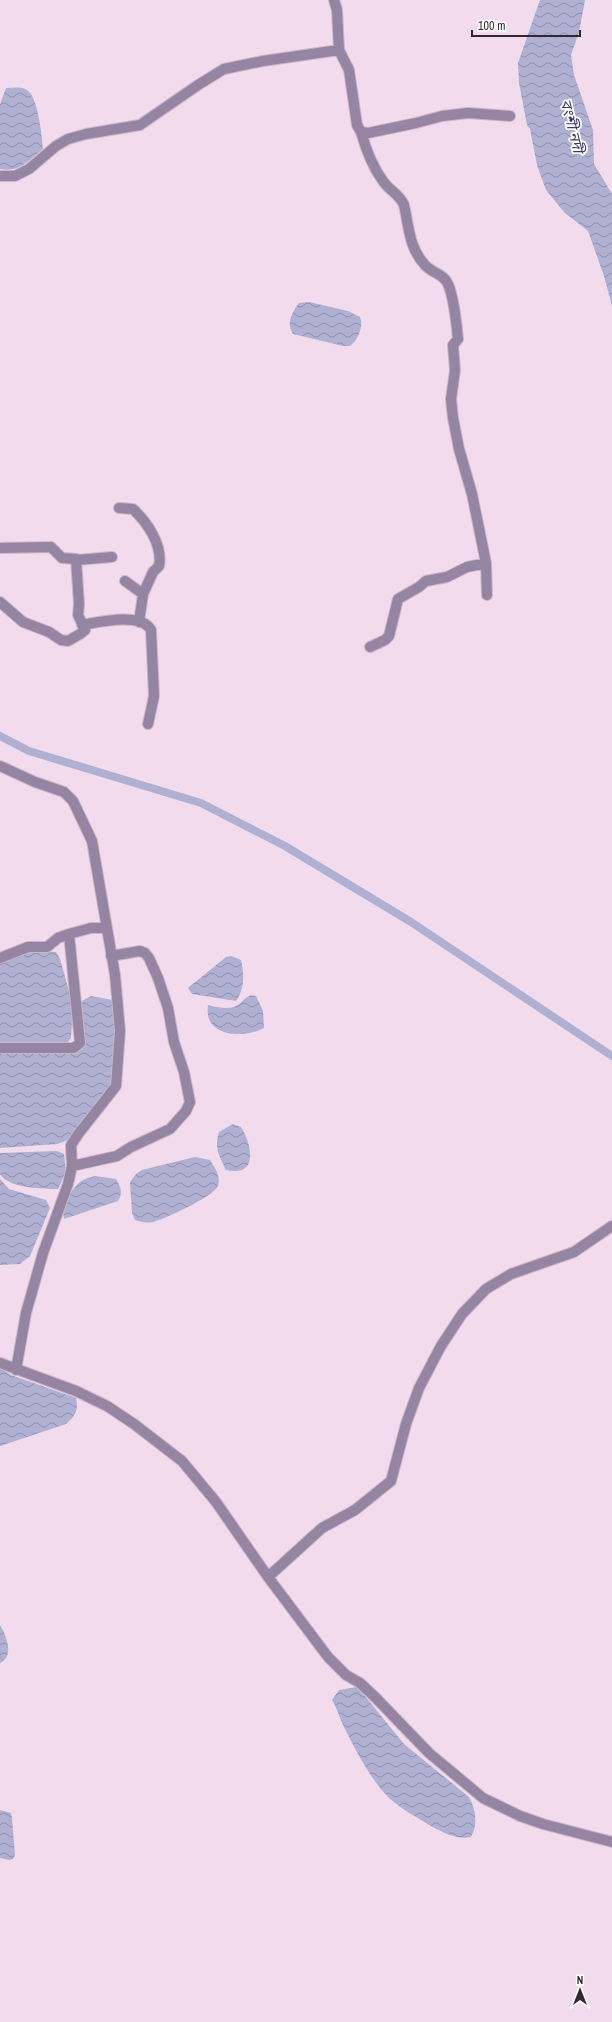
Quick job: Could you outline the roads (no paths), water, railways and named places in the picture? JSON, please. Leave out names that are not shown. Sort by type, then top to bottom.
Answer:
[{"type":"street","points":[[334,0],[337,10],[339,50],[349,70],[357,125],[361,132],[366,152],[384,182],[401,198],[412,248],[432,272],[445,278],[448,285],[456,317],[458,339],[454,345],[455,370],[451,399],[453,418],[459,449],[472,494],[486,563],[487,595]]},
{"type":"street","points":[[0,176],[15,176],[30,169],[56,146],[68,139],[86,134],[140,125],[198,85],[224,70],[263,61],[339,50]]},
{"type":"street","points":[[361,132],[368,133],[442,116],[468,113],[510,116]]},
{"type":"street","points":[[119,508],[133,508],[149,528],[158,546],[160,566],[153,572],[143,594],[139,622]]},
{"type":"street","points":[[0,548],[51,547],[62,558],[77,560],[112,557]]},
{"type":"street","points":[[0,602],[23,622],[49,632],[61,640],[68,641],[84,630],[78,615],[80,604],[77,560]]},
{"type":"street","points":[[370,647],[385,640],[389,636],[398,599],[402,595],[419,587],[426,581],[447,577],[467,567],[486,563]]},
{"type":"street","points":[[125,581],[143,594]]},
{"type":"street","points":[[82,625],[117,619],[139,622],[148,626],[151,630],[154,696],[148,724]]},
{"type":"street","points":[[0,766],[35,782],[64,792],[73,802],[92,841],[115,975],[120,1031],[116,1086],[78,1132],[71,1145],[72,1166],[61,1207],[43,1252],[26,1313],[16,1370]]},
{"type":"street","points":[[0,958],[28,947],[47,947],[58,938],[69,934],[91,928],[106,928]]},
{"type":"street","points":[[0,1048],[74,1048],[80,1043],[69,934]]},
{"type":"street","points":[[72,1166],[117,1156],[131,1147],[170,1129],[186,1111],[190,1102],[184,1072],[174,1042],[168,1008],[158,978],[149,958],[145,953],[140,951],[111,956]]},
{"type":"street","points":[[268,1576],[322,1528],[355,1510],[391,1481],[406,1424],[419,1388],[441,1346],[462,1314],[486,1289],[510,1274],[574,1252],[612,1226]]},
{"type":"street","points":[[0,1363],[76,1391],[107,1406],[164,1446],[188,1467],[205,1488],[328,1657],[346,1675],[360,1683],[376,1698],[429,1753],[483,1798],[520,1816],[543,1824],[612,1842]]},
{"type":"water","name":"বংশী নদী","points":[[540,0],[585,0],[579,32],[571,55],[574,75],[593,130],[594,164],[612,194],[612,306],[604,276],[588,231],[564,212],[546,190],[537,165],[530,129],[527,125],[519,83],[518,63]]},
{"type":"water","points":[[6,88],[22,88],[31,94],[39,117],[43,149],[28,162],[18,168],[7,170],[0,169],[0,104]]},
{"type":"water","points":[[309,302],[348,311],[360,317],[361,329],[358,337],[350,346],[343,346],[293,334],[290,322],[294,310],[299,303]]},
{"type":"water","points":[[29,951],[56,952],[60,959],[73,1005],[71,1038],[68,1042],[0,1043],[0,962]]},
{"type":"water","points":[[231,956],[241,960],[243,970],[241,991],[236,1001],[192,994],[188,988],[226,957]]},
{"type":"water","points":[[251,995],[256,996],[263,1011],[264,1028],[246,1034],[236,1034],[226,1033],[212,1024],[208,1016],[208,1005],[229,1008],[238,1005]]},
{"type":"water","points":[[91,996],[113,1000],[118,1012],[113,1086],[71,1139],[57,1144],[0,1148],[0,1052],[71,1054],[82,1049],[80,1008],[82,1001]]},
{"type":"water","points":[[233,1124],[241,1127],[250,1150],[248,1164],[244,1169],[237,1171],[226,1170],[219,1156],[217,1147],[219,1132]]},
{"type":"water","points":[[57,1151],[64,1154],[66,1172],[58,1189],[35,1188],[18,1185],[4,1179],[0,1174],[0,1153]]},
{"type":"water","points":[[195,1157],[210,1160],[214,1166],[219,1179],[218,1186],[215,1190],[188,1207],[159,1220],[153,1222],[141,1222],[135,1220],[132,1213],[130,1182],[136,1174],[142,1170]]},
{"type":"water","points":[[95,1176],[116,1179],[121,1190],[118,1201],[64,1219],[63,1215],[65,1204],[73,1189],[87,1178]]},
{"type":"water","points":[[0,1179],[9,1189],[46,1200],[50,1208],[30,1256],[20,1264],[0,1265]]},
{"type":"water","points":[[0,1368],[11,1375],[76,1398],[77,1409],[74,1415],[66,1424],[0,1446]]},
{"type":"water","points":[[0,1625],[7,1640],[8,1651],[5,1660],[0,1663]]},
{"type":"water","points":[[356,1687],[404,1744],[469,1797],[475,1812],[475,1827],[471,1837],[456,1837],[436,1829],[398,1805],[381,1789],[358,1753],[332,1700],[339,1690]]},
{"type":"water","points":[[0,1810],[11,1813],[12,1818],[15,1855],[13,1859],[9,1860],[0,1858]]},
{"type":"waterway","points":[[0,736],[29,751],[201,803],[285,846],[411,922],[612,1056]]}]
